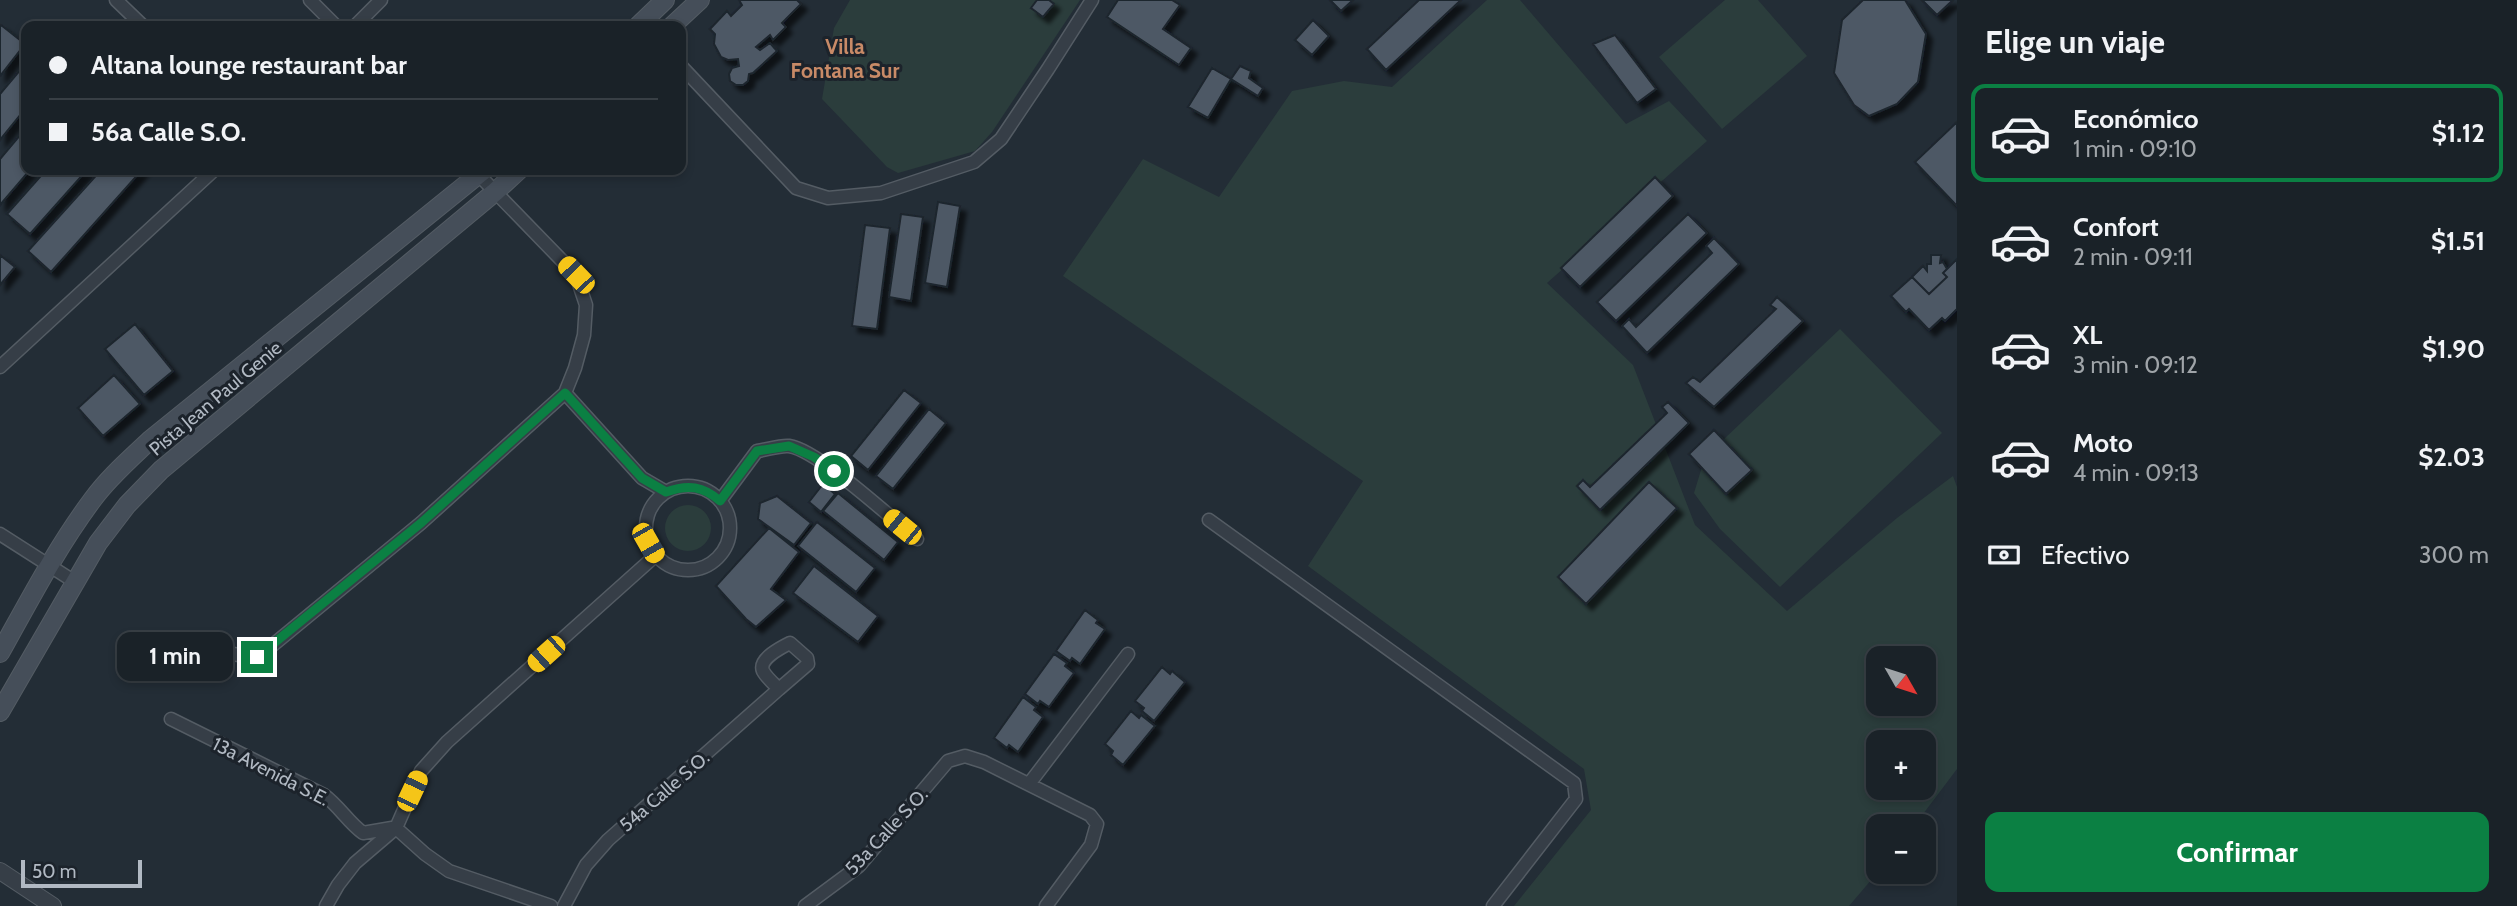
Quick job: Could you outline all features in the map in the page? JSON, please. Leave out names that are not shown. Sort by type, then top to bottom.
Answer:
[{"type":"main road","points":[[645,21],[665,0]]},
{"type":"main road","points":[[677,21],[700,0]]},
{"type":"main road","name":"Pista Jean Paul Genie","points":[[0,653],[50,564],[93,499],[117,471],[150,440],[474,175]]},
{"type":"main road","name":"Pista Jean Paul Genie","points":[[0,712],[98,544],[127,505],[160,470],[514,175]]},
{"type":"street","points":[[116,0],[138,21]]},
{"type":"street","points":[[310,0],[331,21]]},
{"type":"street","points":[[360,21],[381,0]]},
{"type":"street","points":[[686,71],[796,188],[828,198],[881,193],[974,162],[1001,139],[1092,0]]},
{"type":"street","points":[[0,367],[209,175]]},
{"type":"street","points":[[210,662],[233,654],[257,657],[421,523],[565,393],[584,335],[586,305],[580,285],[576,275],[495,192],[482,175]]},
{"type":"street","points":[[565,393],[642,478],[666,492]]},
{"type":"street","points":[[720,501],[757,451],[789,446],[814,457],[834,471],[917,539]]},
{"type":"street","points":[[681,486],[695,486],[720,501],[728,514],[730,528],[727,543],[720,555],[709,565],[695,570],[680,570],[666,565],[655,556],[648,543],[645,528],[655,501],[666,492],[681,486]]},
{"type":"street","points":[[1209,520],[1574,783],[1576,799],[1493,906]]},
{"type":"street","points":[[0,534],[75,582]]},
{"type":"street","points":[[326,906],[355,863],[396,828],[421,771],[447,742],[655,556]]},
{"type":"street","points":[[1046,906],[1091,845],[1097,824],[1090,815],[1029,784],[1128,654]]},
{"type":"street","name":"54a Calle S.O.","points":[[565,906],[586,865],[608,840],[779,689]]},
{"type":"street","name":"13a Avenida S.E.","points":[[171,719],[324,795],[363,833],[396,828]]},
{"type":"street","name":"53a Calle S.O.","points":[[804,906],[859,866],[948,761],[965,756],[984,762],[1029,784]]},
{"type":"street","points":[[396,828],[449,871],[551,906]]},
{"type":"street","points":[[0,871],[53,906]]},
{"type":"shaded area","points":[[850,0],[1080,0],[992,132],[975,151],[898,173],[887,167],[822,99],[834,28]]},
{"type":"shaded area","points":[[1487,0],[1520,0],[1626,124],[1669,101],[1707,141],[1547,283],[1633,365],[1695,525],[1787,611],[1897,518],[1953,476],[1957,487],[1957,769],[1936,797],[1936,730],[1866,730],[1866,800],[1934,800],[1923,814],[1866,814],[1868,884],[1849,906],[1514,906],[1591,810],[1584,769],[1308,566],[1363,481],[1063,276],[1143,159],[1219,197],[1292,91],[1344,81],[1392,87]]},
{"type":"shaded area","points":[[1725,0],[1758,0],[1807,56],[1722,129],[1659,57]]},
{"type":"shaded area","points":[[1840,329],[1942,433],[1780,587],[1720,529],[1694,493],[1705,457]]},
{"type":"shaded area","points":[[688,505],[705,511],[711,528],[705,545],[688,551],[671,545],[665,528],[671,511]]},
{"type":"building","points":[[739,0],[797,0],[801,4],[782,23],[786,27],[773,40],[770,35],[756,47],[760,50],[770,43],[777,51],[749,74],[748,81],[743,85],[730,81],[732,68],[739,66],[738,59],[728,60],[721,57],[714,44],[715,34],[710,29],[727,11],[731,16],[742,5]]},
{"type":"building","points":[[1037,0],[1049,0],[1054,4],[1043,17],[1031,8]]},
{"type":"building","points":[[1118,0],[1172,0],[1180,5],[1163,29],[1191,48],[1179,65],[1107,17]]},
{"type":"building","points":[[1330,0],[1353,0],[1341,11]]},
{"type":"building","points":[[1419,0],[1461,0],[1386,70],[1367,49]]},
{"type":"building","points":[[1863,0],[1905,0],[1926,34],[1918,82],[1897,104],[1869,116],[1854,105],[1834,73],[1842,20]]},
{"type":"building","points":[[1922,0],[1953,0],[1937,15]]},
{"type":"building","points":[[1313,20],[1329,36],[1312,55],[1295,40]]},
{"type":"building","points":[[1,25],[21,41],[21,49],[0,76]]},
{"type":"building","points":[[1615,35],[1656,89],[1637,103],[1593,44]]},
{"type":"building","points":[[1240,66],[1251,71],[1249,78],[1263,88],[1258,96],[1231,79]]},
{"type":"building","points":[[1212,68],[1231,79],[1208,118],[1188,107]]},
{"type":"building","points":[[21,69],[21,114],[0,140],[0,94]]},
{"type":"building","points":[[1957,122],[1957,206],[1915,162]]},
{"type":"building","points":[[21,134],[21,175],[26,175],[0,205],[0,159]]},
{"type":"building","points":[[42,175],[83,175],[30,234],[7,214]]},
{"type":"building","points":[[96,175],[138,175],[51,272],[28,251]]},
{"type":"building","points":[[1655,177],[1673,196],[1580,287],[1561,268]]},
{"type":"building","points":[[938,202],[960,206],[947,287],[925,283]]},
{"type":"building","points":[[901,214],[923,217],[911,301],[889,297]]},
{"type":"building","points":[[1688,214],[1707,233],[1616,321],[1597,302]]},
{"type":"building","points":[[865,225],[890,228],[877,329],[852,326]]},
{"type":"building","points":[[1714,238],[1739,264],[1647,353],[1622,326],[1629,319],[1636,327],[1712,253],[1706,246]]},
{"type":"building","points":[[0,255],[15,267],[0,285]]},
{"type":"building","points":[[1931,255],[1941,255],[1940,263],[1943,262],[1947,269],[1943,273],[1947,277],[1929,294],[1912,277],[1923,266],[1927,271],[1927,264],[1931,264]]},
{"type":"building","points":[[1957,259],[1957,309],[1945,321],[1942,318],[1929,330],[1909,309],[1906,312],[1891,296],[1912,277],[1929,294],[1947,277],[1943,273]]},
{"type":"building","points":[[1777,297],[1803,321],[1714,407],[1686,383],[1693,377],[1700,382],[1776,309],[1770,305]]},
{"type":"building","points":[[135,324],[173,371],[144,395],[105,349]]},
{"type":"building","points":[[114,375],[140,404],[103,436],[78,408]]},
{"type":"building","points":[[904,390],[921,403],[868,470],[851,456]]},
{"type":"building","points":[[1668,402],[1689,423],[1600,510],[1577,486],[1583,480],[1590,487],[1667,413],[1662,407]]},
{"type":"building","points":[[929,409],[946,423],[893,489],[876,476]]},
{"type":"building","points":[[1714,430],[1752,470],[1726,494],[1689,454]]},
{"type":"building","points":[[1649,482],[1677,508],[1586,604],[1558,577]]},
{"type":"building","points":[[823,484],[835,494],[821,512],[809,502]]},
{"type":"building","points":[[838,493],[898,542],[884,560],[823,511]]},
{"type":"building","points":[[777,496],[811,523],[794,545],[758,519],[760,503]]},
{"type":"building","points":[[817,522],[875,568],[856,592],[798,546]]},
{"type":"building","points":[[769,528],[799,552],[771,589],[786,600],[756,627],[716,586]]},
{"type":"building","points":[[814,566],[878,616],[858,642],[793,593]]},
{"type":"building","points":[[1085,610],[1105,629],[1080,664],[1072,658],[1070,661],[1056,651]]},
{"type":"building","points":[[1054,654],[1067,663],[1065,666],[1074,673],[1049,707],[1040,701],[1038,704],[1025,694]]},
{"type":"building","points":[[1162,667],[1170,674],[1172,671],[1185,682],[1154,721],[1135,701]]},
{"type":"building","points":[[1023,697],[1036,707],[1034,710],[1043,717],[1018,752],[994,738]]},
{"type":"building","points":[[1131,711],[1155,726],[1123,765],[1111,755],[1113,751],[1105,744]]},
{"type":"district","name":"Villa Fontana Sur","points":[[845,59]]},
{"type":"route","points":[[257,657],[421,523],[565,393],[642,478],[666,492],[681,486],[695,486],[720,501],[757,451],[789,446],[814,457],[834,471]]}]
